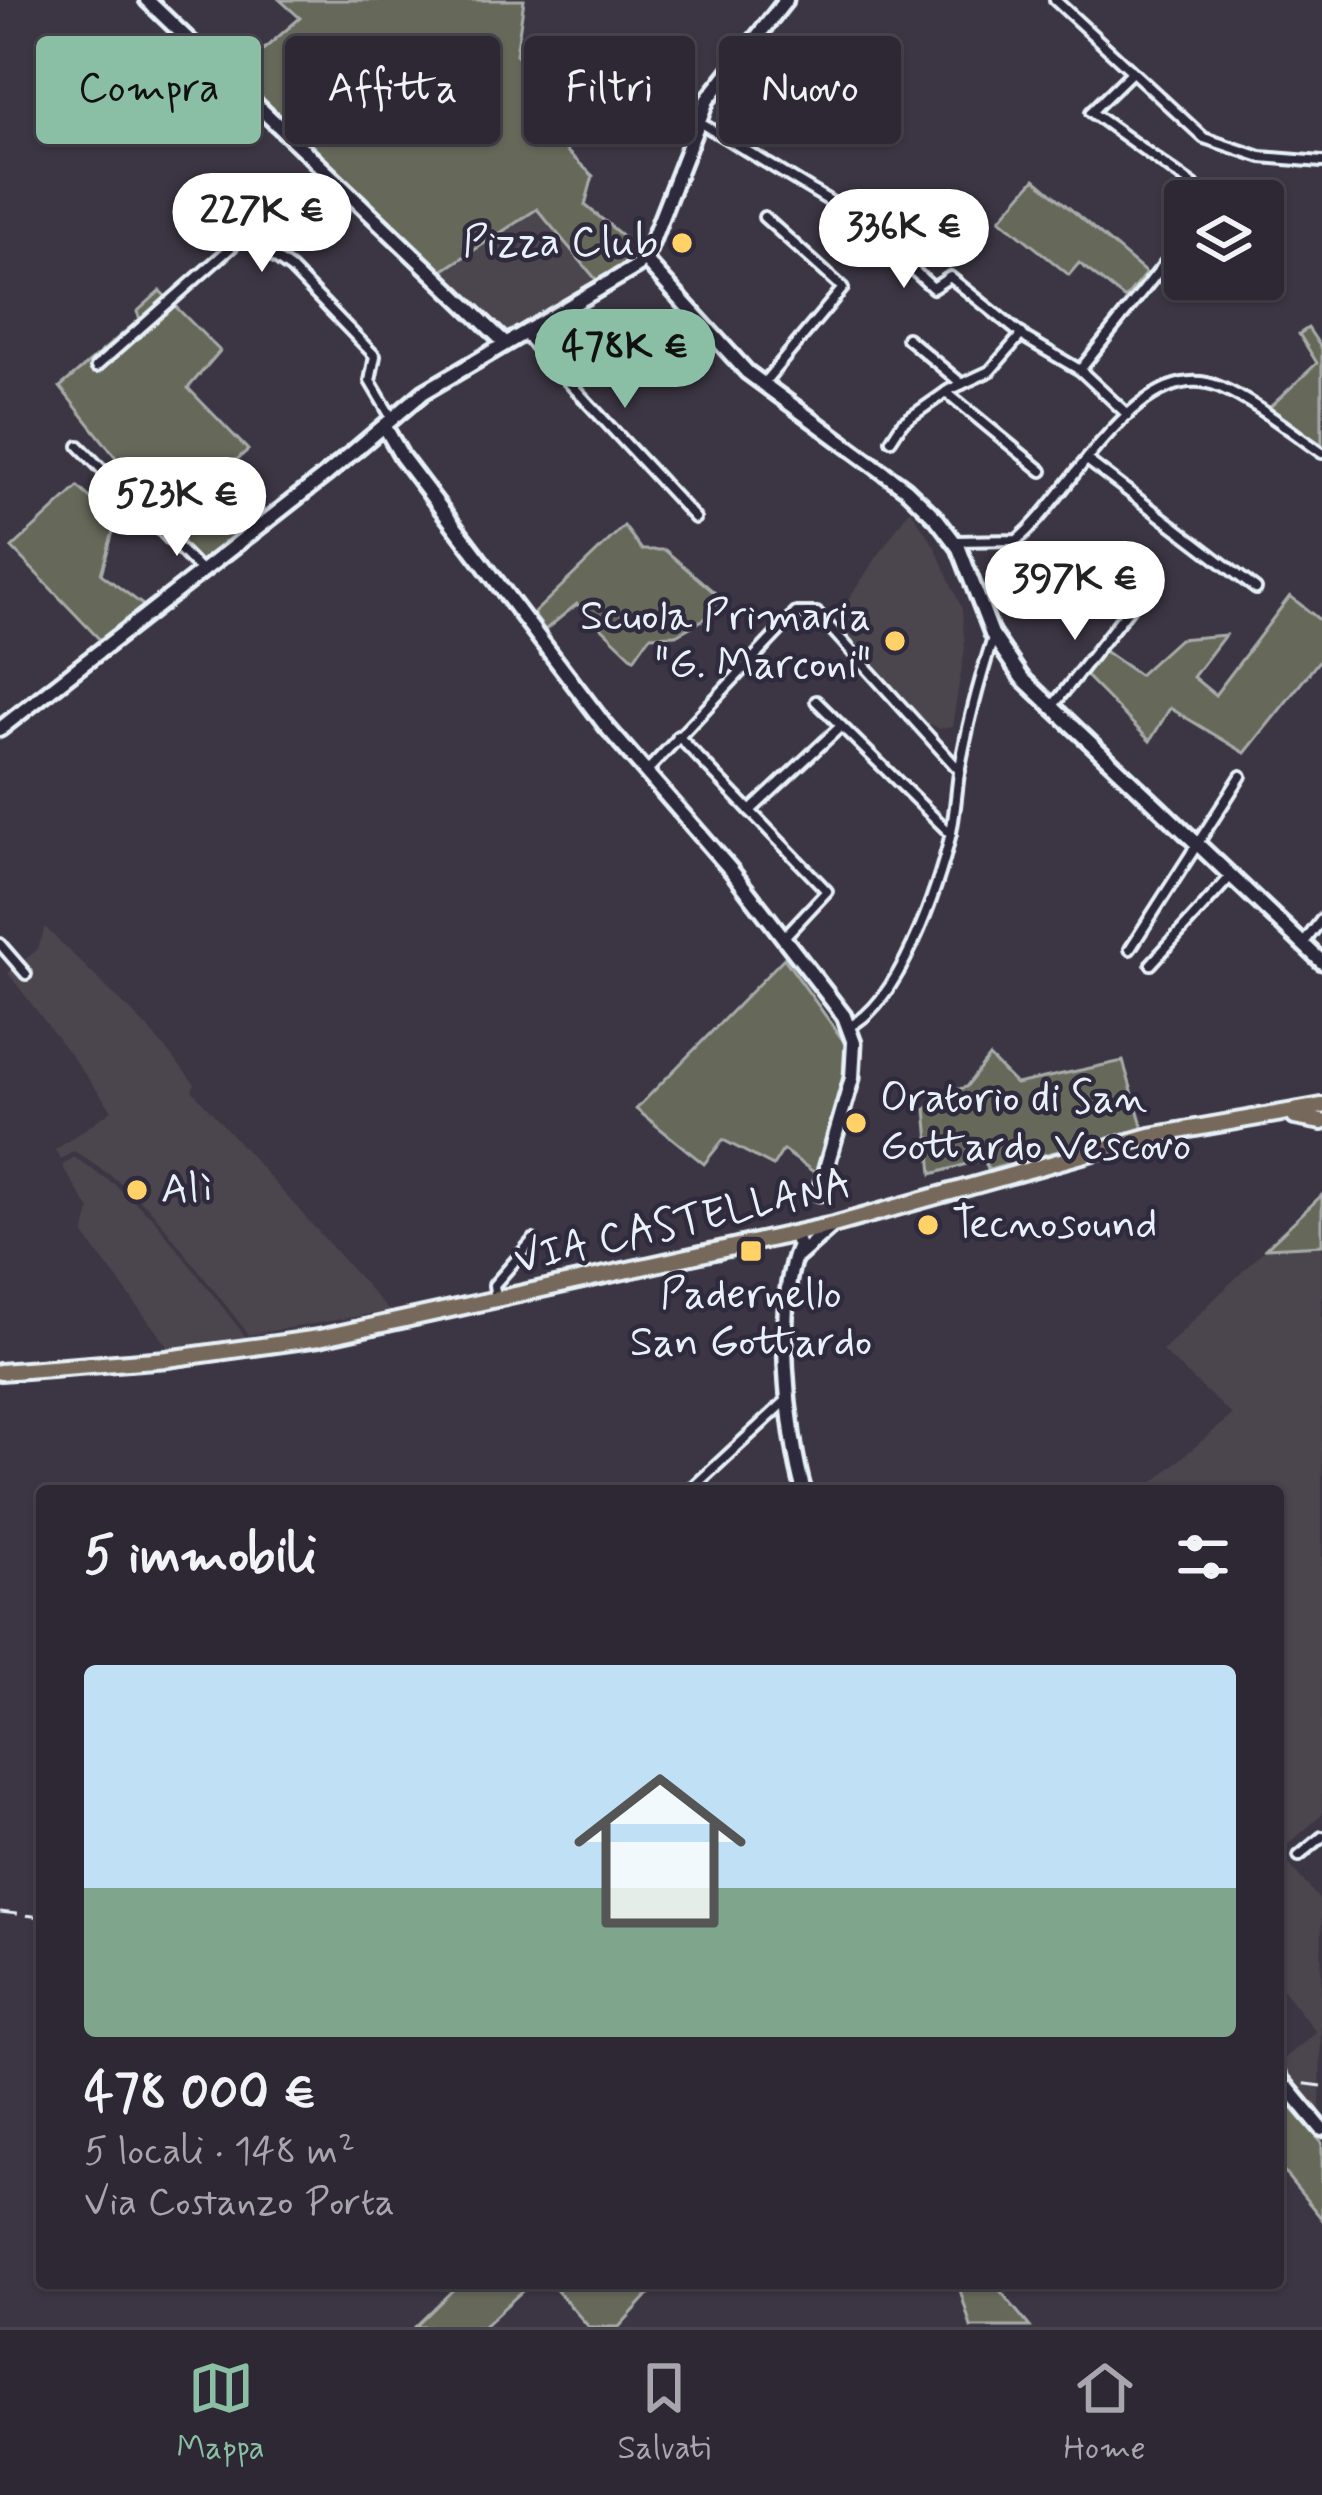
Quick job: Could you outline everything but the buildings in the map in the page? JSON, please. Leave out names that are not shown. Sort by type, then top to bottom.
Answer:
[{"type":"main road","name":"VIA CASTELLANA","points":[[0,1372],[167,1359],[311,1340],[833,1225],[1139,1139],[1322,1106]]},
{"type":"main road","name":"VIA CASTELLANA","points":[[1278,1116],[1322,1122]]},
{"type":"street","points":[[147,0],[505,344]]},
{"type":"street","points":[[0,729],[439,381],[615,281],[644,259],[697,122],[722,75],[785,0]]},
{"type":"street","points":[[1055,0],[1204,138],[1261,157],[1322,162]]},
{"type":"street","points":[[1131,73],[1091,112],[1186,180]]},
{"type":"street","points":[[697,122],[851,214],[933,288],[950,277],[1022,334],[1080,370],[1128,415]]},
{"type":"street","points":[[762,385],[843,288],[764,217]]},
{"type":"street","points":[[97,367],[244,236],[292,269],[375,356],[370,381],[402,457],[570,679],[837,1006],[854,1043],[852,1078],[819,1193]]},
{"type":"street","points":[[644,259],[762,385],[906,489],[955,541],[994,637],[1022,678],[1322,962]]},
{"type":"street","points":[[1080,370],[1164,264]]},
{"type":"street","points":[[523,333],[694,518]]},
{"type":"street","points":[[891,440],[902,423],[946,392],[991,371],[1022,334]]},
{"type":"street","points":[[908,338],[962,384]]},
{"type":"street","points":[[955,541],[1017,539],[1128,415],[1172,385],[1216,385],[1322,453]]},
{"type":"street","points":[[946,392],[1042,471]]},
{"type":"street","points":[[79,446],[201,571]]},
{"type":"street","points":[[1088,460],[1256,589]]},
{"type":"street","points":[[1052,706],[1132,605]]},
{"type":"street","points":[[646,771],[796,614],[817,613],[959,771]]},
{"type":"street","points":[[848,1028],[878,1006],[938,878],[951,834],[959,771],[994,637]]},
{"type":"street","points":[[816,701],[951,834]]},
{"type":"street","points":[[750,811],[841,726]]},
{"type":"street","points":[[678,736],[826,891],[784,937]]},
{"type":"street","points":[[1130,949],[1241,776]]},
{"type":"street","points":[[1151,964],[1230,877]]},
{"type":"street","points":[[1303,944],[1322,920]]},
{"type":"street","points":[[0,944],[26,974]]},
{"type":"street","points":[[792,1260],[833,1225]]},
{"type":"street","points":[[794,1234],[799,1246],[792,1260],[786,1316],[788,1392],[803,1485]]},
{"type":"street","points":[[496,1300],[494,1285],[533,1240]]},
{"type":"street","points":[[696,1485],[786,1404],[788,1392]]},
{"type":"street","points":[[1299,1856],[1322,1837]]},
{"type":"street","points":[[1284,2083],[1322,2129]]},
{"type":"shaded area","points":[[537,209],[599,283],[508,337],[439,273]]},
{"type":"shaded area","points":[[910,509],[935,547],[962,609],[965,649],[952,726],[940,729],[926,722],[840,631],[849,624],[838,614]]},
{"type":"shaded area","points":[[45,927],[147,1027],[195,1084],[192,1090],[389,1311],[249,1335],[152,1211],[74,1151],[61,1159],[55,1150],[112,1110],[8,973],[38,949]]},
{"type":"shaded area","points":[[74,1157],[153,1218],[250,1342],[335,1328],[177,1359],[84,1235],[90,1210],[62,1166]]},
{"type":"shaded area","points":[[1322,1245],[1322,1815],[1284,1848],[1284,1485],[1150,1485],[1232,1415],[1162,1351],[1266,1248]]},
{"type":"shaded area","points":[[1284,1858],[1322,1903],[1320,2118],[1284,2076],[1284,2059],[1316,2032],[1284,1992]]},
{"type":"green space","points":[[280,0],[524,0],[516,54],[524,63],[524,144],[559,144],[593,176],[585,205],[638,249],[633,259],[599,283],[537,209],[439,273],[305,144],[500,144],[500,36],[285,36],[285,124],[261,101],[261,52],[300,18]]},
{"type":"green space","points":[[1035,179],[1146,273],[1125,299],[1079,263],[1069,275],[1000,219]]},
{"type":"green space","points":[[160,291],[220,351],[188,388],[248,450],[225,470],[266,512],[202,566],[60,387],[140,319],[137,312]]},
{"type":"green space","points":[[1308,328],[1322,349],[1322,445],[1269,408],[1317,363],[1299,334]]},
{"type":"green space","points":[[78,487],[116,521],[101,574],[147,608],[103,643],[12,548]]},
{"type":"green space","points":[[624,526],[642,550],[665,550],[729,605],[676,635],[650,636],[634,659],[577,604],[545,630],[533,614]]},
{"type":"green space","points":[[1290,596],[1322,622],[1322,657],[1245,753],[1170,708],[1150,741],[1080,670],[1103,650],[1139,675],[1179,639],[1225,635],[1193,677],[1215,695]]},
{"type":"green space","points":[[784,958],[848,1047],[835,1125],[818,1175],[783,1150],[773,1166],[723,1140],[704,1164],[636,1109]]},
{"type":"green space","points":[[989,1057],[1016,1084],[1123,1061],[1143,1128],[988,1170],[984,1159],[932,1174],[926,1109],[943,1094],[966,1087]]},
{"type":"green space","points":[[1322,1195],[1322,1245],[1266,1248]]},
{"type":"green space","points":[[1284,2099],[1322,2143],[1322,2219],[1284,2172]]},
{"type":"green space","points":[[454,2289],[524,2289],[483,2327],[415,2327]]},
{"type":"green space","points":[[555,2289],[654,2289],[619,2327],[589,2327]]},
{"type":"green space","points":[[960,2289],[999,2289],[1030,2327],[971,2327]]},
{"type":"railway","points":[[0,1912],[36,1916]]},
{"type":"railway","points":[[1284,2081],[1322,2086]]},
{"type":"place","name":"Pizza Club","points":[[682,243]]},
{"type":"place","name":"Scuola Primaria \"G. Marconi\"","points":[[895,641]]},
{"type":"place","name":"Oratorio di San Gottardo Vescovo","points":[[856,1123]]},
{"type":"place","name":"Alì","points":[[137,1190]]},
{"type":"place","name":"Tecnosound","points":[[928,1225]]},
{"type":"place","name":"Padernello San Gottardo","points":[[751,1251]]}]
